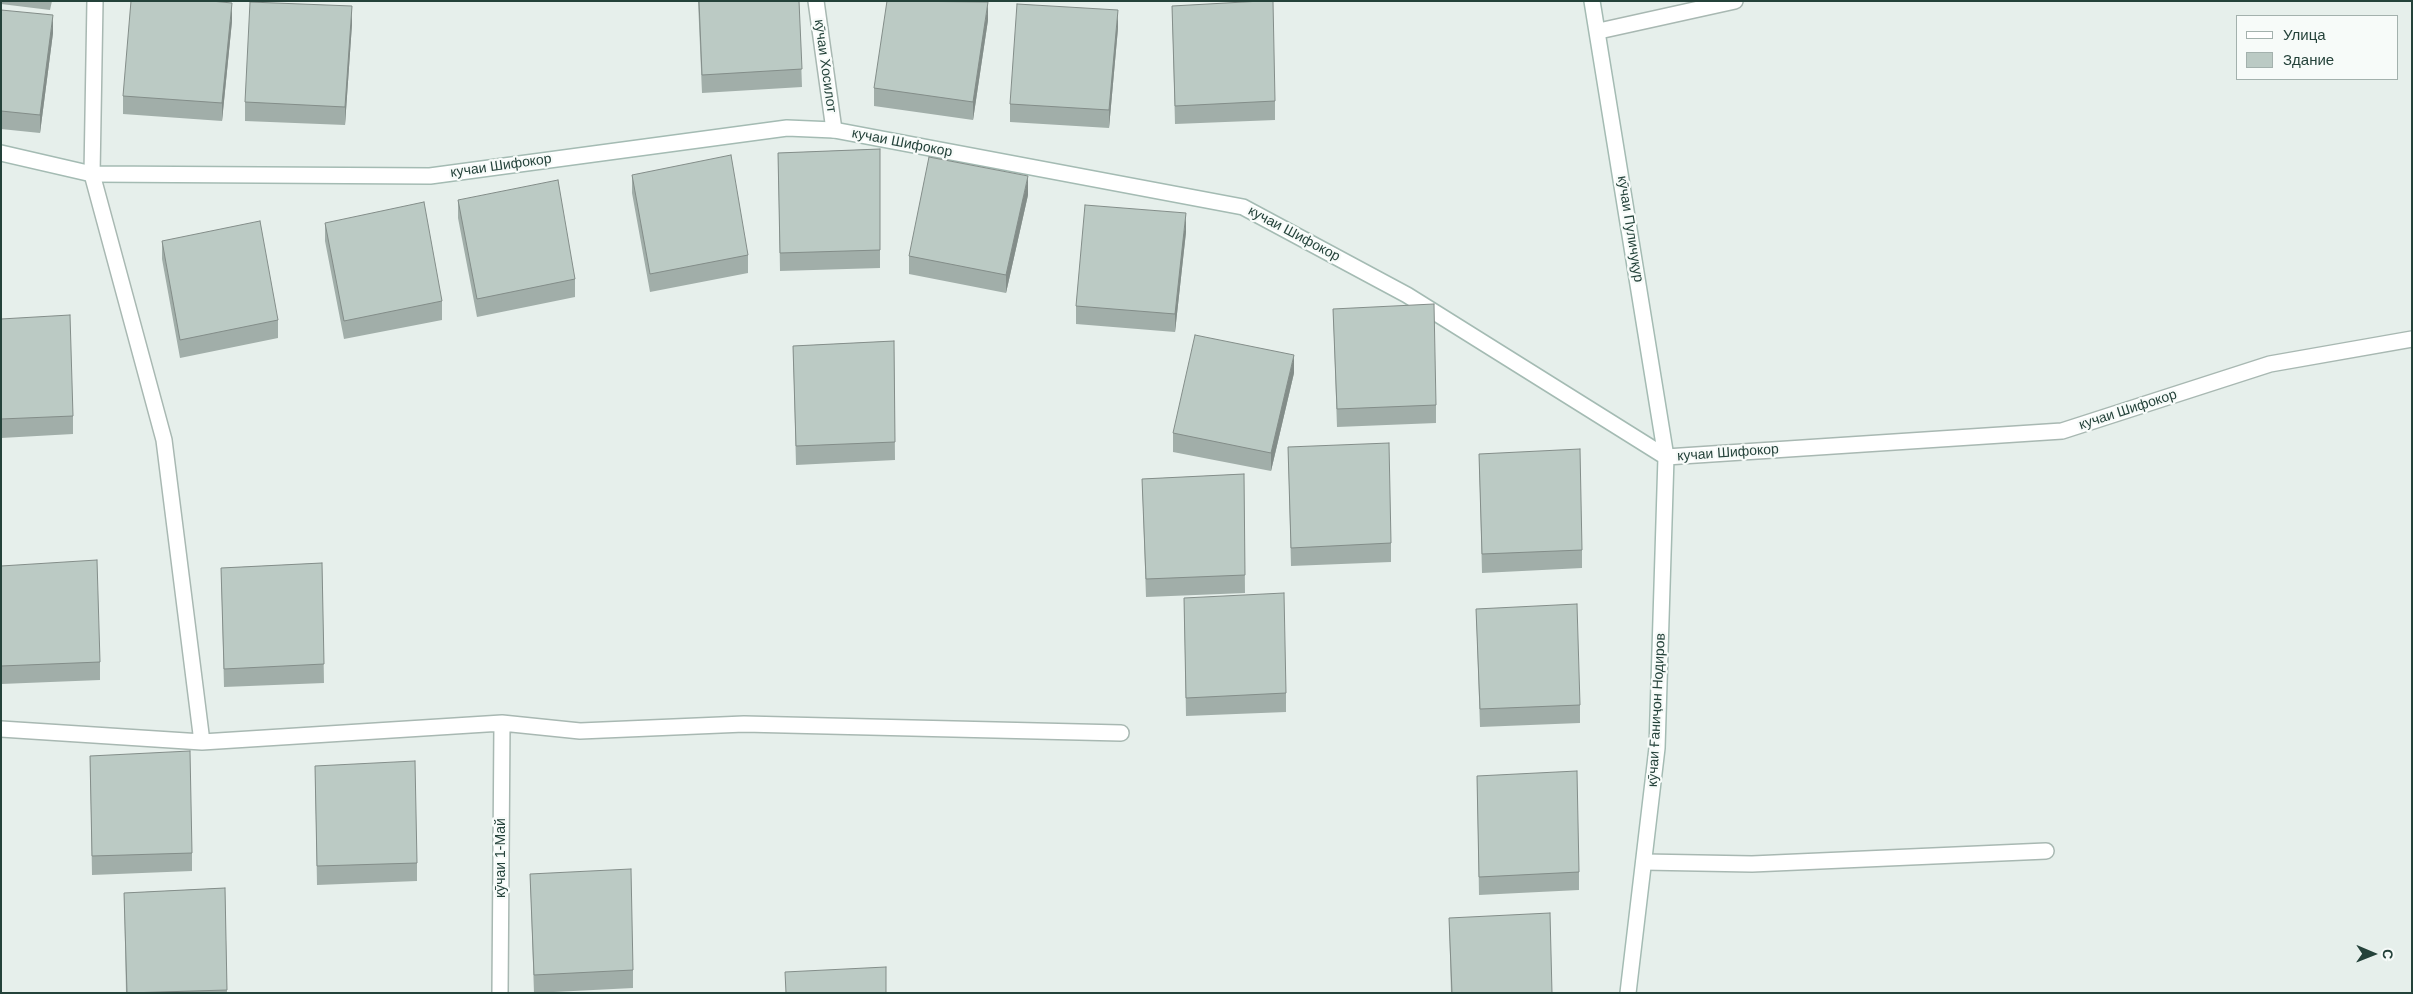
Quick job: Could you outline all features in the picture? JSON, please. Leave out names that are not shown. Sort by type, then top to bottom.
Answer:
[{"type":"street","points":[[96,1],[92,174],[164,440],[202,742]]},
{"type":"street","name":"кӯчаи Хосилот","points":[[816,1],[834,130]]},
{"type":"street","name":"кӯчаи Пуличуқур","points":[[1592,1],[1599,31],[1666,457]]},
{"type":"street","points":[[1599,31],[1736,1]]},
{"type":"street","name":"кучаи Шифокор","points":[[1,153],[92,174],[430,176],[787,128],[834,130],[1243,207],[1407,295],[1666,457],[2062,431],[2270,364],[2412,339]]},
{"type":"street","name":"кӯчаи Ғаниҷон Нодиров","points":[[1628,993],[1657,748],[1666,457]]},
{"type":"street","points":[[1,729],[202,742],[502,724],[580,731],[744,724],[1121,733]]},
{"type":"street","name":"кӯчаи 1-Май","points":[[500,993],[502,724]]},
{"type":"street","points":[[1644,862],[1752,864],[2046,852]]},
{"type":"building","points":[[131,1],[211,1],[232,3],[222,103],[123,96]]},
{"type":"building","points":[[699,1],[799,1],[802,69],[702,75]]},
{"type":"building","points":[[887,1],[988,2],[973,102],[874,88]]},
{"type":"building","points":[[1273,1],[1275,101],[1175,106],[1172,6]]},
{"type":"building","points":[[250,2],[352,6],[345,107],[245,102]]},
{"type":"building","points":[[1017,4],[1118,10],[1109,110],[1010,104]]},
{"type":"building","points":[[1,10],[53,15],[40,115],[1,111]]},
{"type":"building","points":[[880,149],[880,250],[780,253],[778,153]]},
{"type":"building","points":[[731,155],[748,255],[650,274],[632,175]]},
{"type":"building","points":[[929,157],[1028,176],[1006,275],[909,256]]},
{"type":"building","points":[[558,180],[575,279],[477,299],[458,200]]},
{"type":"building","points":[[424,202],[442,301],[344,321],[325,223]]},
{"type":"building","points":[[1085,205],[1186,213],[1175,314],[1076,306]]},
{"type":"building","points":[[260,221],[278,320],[180,340],[162,241]]},
{"type":"building","points":[[1434,304],[1436,405],[1337,409],[1333,309]]},
{"type":"building","points":[[70,315],[73,416],[1,419],[1,319]]},
{"type":"building","points":[[1195,335],[1294,355],[1271,453],[1173,433]]},
{"type":"building","points":[[894,341],[895,442],[796,446],[793,346]]},
{"type":"building","points":[[1389,443],[1391,543],[1291,548],[1288,447]]},
{"type":"building","points":[[1580,449],[1582,550],[1482,554],[1479,454]]},
{"type":"building","points":[[1244,474],[1245,575],[1146,579],[1142,479]]},
{"type":"building","points":[[97,560],[100,662],[1,666],[1,566]]},
{"type":"building","points":[[322,563],[324,664],[224,669],[221,568]]},
{"type":"building","points":[[1284,593],[1286,693],[1186,698],[1184,598]]},
{"type":"building","points":[[1577,604],[1580,705],[1480,709],[1476,609]]},
{"type":"building","points":[[190,751],[192,853],[92,856],[90,756]]},
{"type":"building","points":[[415,761],[417,863],[317,866],[315,766]]},
{"type":"building","points":[[1577,771],[1579,872],[1479,877],[1477,776]]},
{"type":"building","points":[[631,869],[633,970],[534,975],[530,874]]},
{"type":"building","points":[[225,888],[227,990],[127,993],[124,893]]},
{"type":"building","points":[[1550,913],[1552,993],[1452,993],[1449,918]]},
{"type":"building","points":[[886,967],[886,993],[786,993],[785,972]]}]
